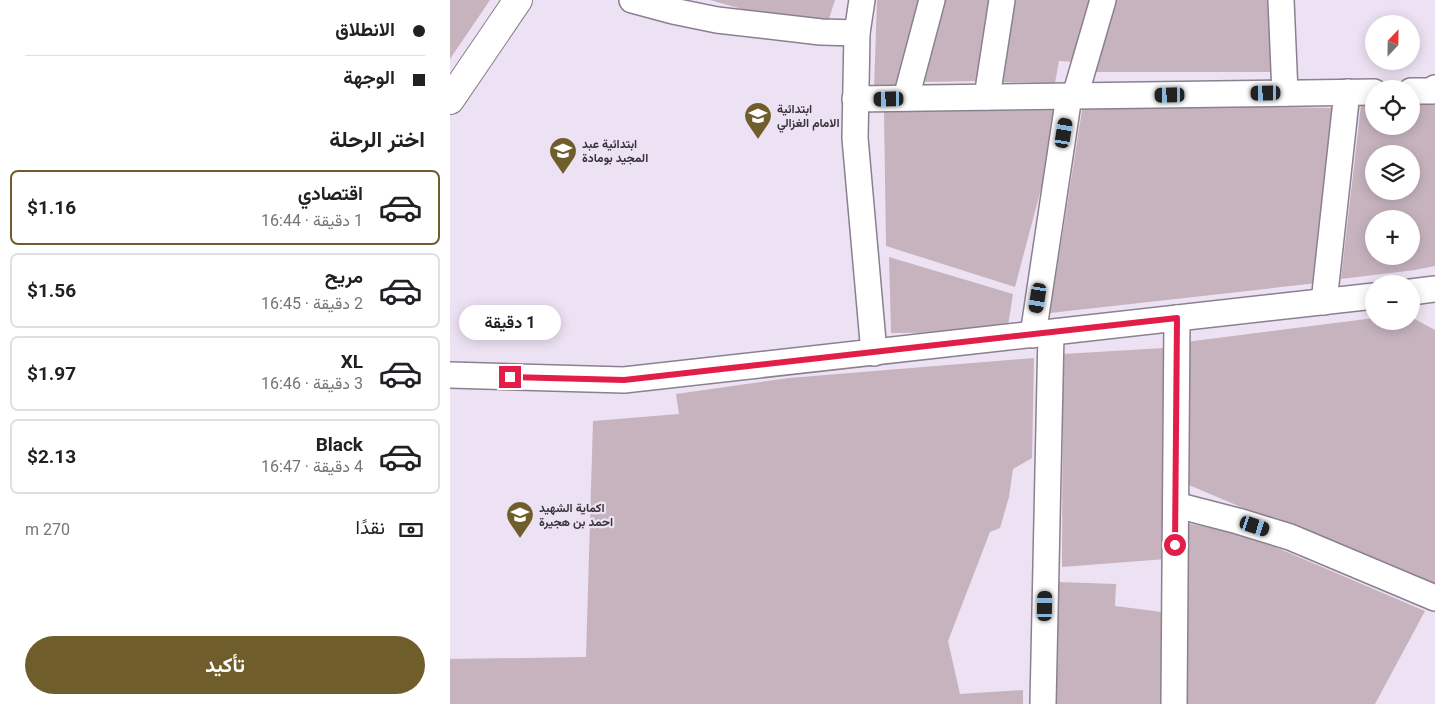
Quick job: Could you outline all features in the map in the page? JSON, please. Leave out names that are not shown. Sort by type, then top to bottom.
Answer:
[{"type":"street","points":[[450,100],[518,0]]},
{"type":"street","points":[[632,0],[717,20],[821,32],[856,33]]},
{"type":"street","points":[[862,0],[856,33],[855,138],[874,353]]},
{"type":"street","points":[[906,98],[932,0]]},
{"type":"street","points":[[987,97],[1002,0]]},
{"type":"street","points":[[1043,704],[1042,334],[1072,96],[1103,0]]},
{"type":"street","points":[[1282,0],[1284,93]]},
{"type":"street","points":[[1420,91],[1432,91],[1435,88]]},
{"type":"street","points":[[1324,302],[1348,92]]},
{"type":"street","points":[[855,99],[1365,92]]},
{"type":"street","points":[[1420,291],[1435,289]]},
{"type":"street","points":[[450,375],[624,380],[1365,297]]},
{"type":"street","points":[[1174,704],[1177,318]]},
{"type":"street","points":[[1176,505],[1290,537],[1435,598]]},
{"type":"building","points":[[450,0],[490,0],[450,59]]},
{"type":"building","points":[[710,0],[835,0],[828,22],[791,23]]},
{"type":"building","points":[[877,0],[928,0],[906,85],[874,88]]},
{"type":"building","points":[[943,0],[1000,0],[984,81],[916,82]]},
{"type":"building","points":[[1006,0],[1095,0],[1077,62],[1059,61],[1055,83],[995,82]]},
{"type":"building","points":[[1110,0],[1281,0],[1283,72],[1092,72]]},
{"type":"building","points":[[1083,104],[1338,108],[1318,283],[1050,313]]},
{"type":"building","points":[[1361,105],[1365,105],[1365,135],[1420,135],[1420,105],[1435,105],[1435,266],[1341,279]]},
{"type":"building","points":[[1062,110],[1015,287],[886,246],[884,112]]},
{"type":"building","points":[[889,257],[1013,294],[1007,332],[891,333]]},
{"type":"building","points":[[1365,319],[1365,330],[1420,330],[1420,322],[1435,330],[1435,589],[1184,483],[1186,342]]},
{"type":"building","points":[[1164,348],[1166,559],[1062,567],[1063,354]]},
{"type":"building","points":[[1034,358],[1032,458],[1013,469],[1009,497],[1000,528],[990,532],[948,641],[960,694],[1023,690],[1023,704],[450,704],[450,659],[586,657],[593,421],[679,414],[676,394],[789,378]]},
{"type":"building","points":[[1185,523],[1245,534],[1425,611],[1375,704],[1184,704]]},
{"type":"building","points":[[1058,582],[1116,584],[1115,606],[1162,612],[1162,704],[1056,704]]},
{"type":"place","name":"ابتدائية الامام الغزالي","points":[[758,140]]},
{"type":"place","name":"ابتدائية عبد المجيد بومادة","points":[[563,175]]},
{"type":"place","name":"اكماية الشهيد احمد بن هجيرة","points":[[520,539]]},
{"type":"route","points":[[510,377],[624,380],[1177,318],[1175,545]]}]
